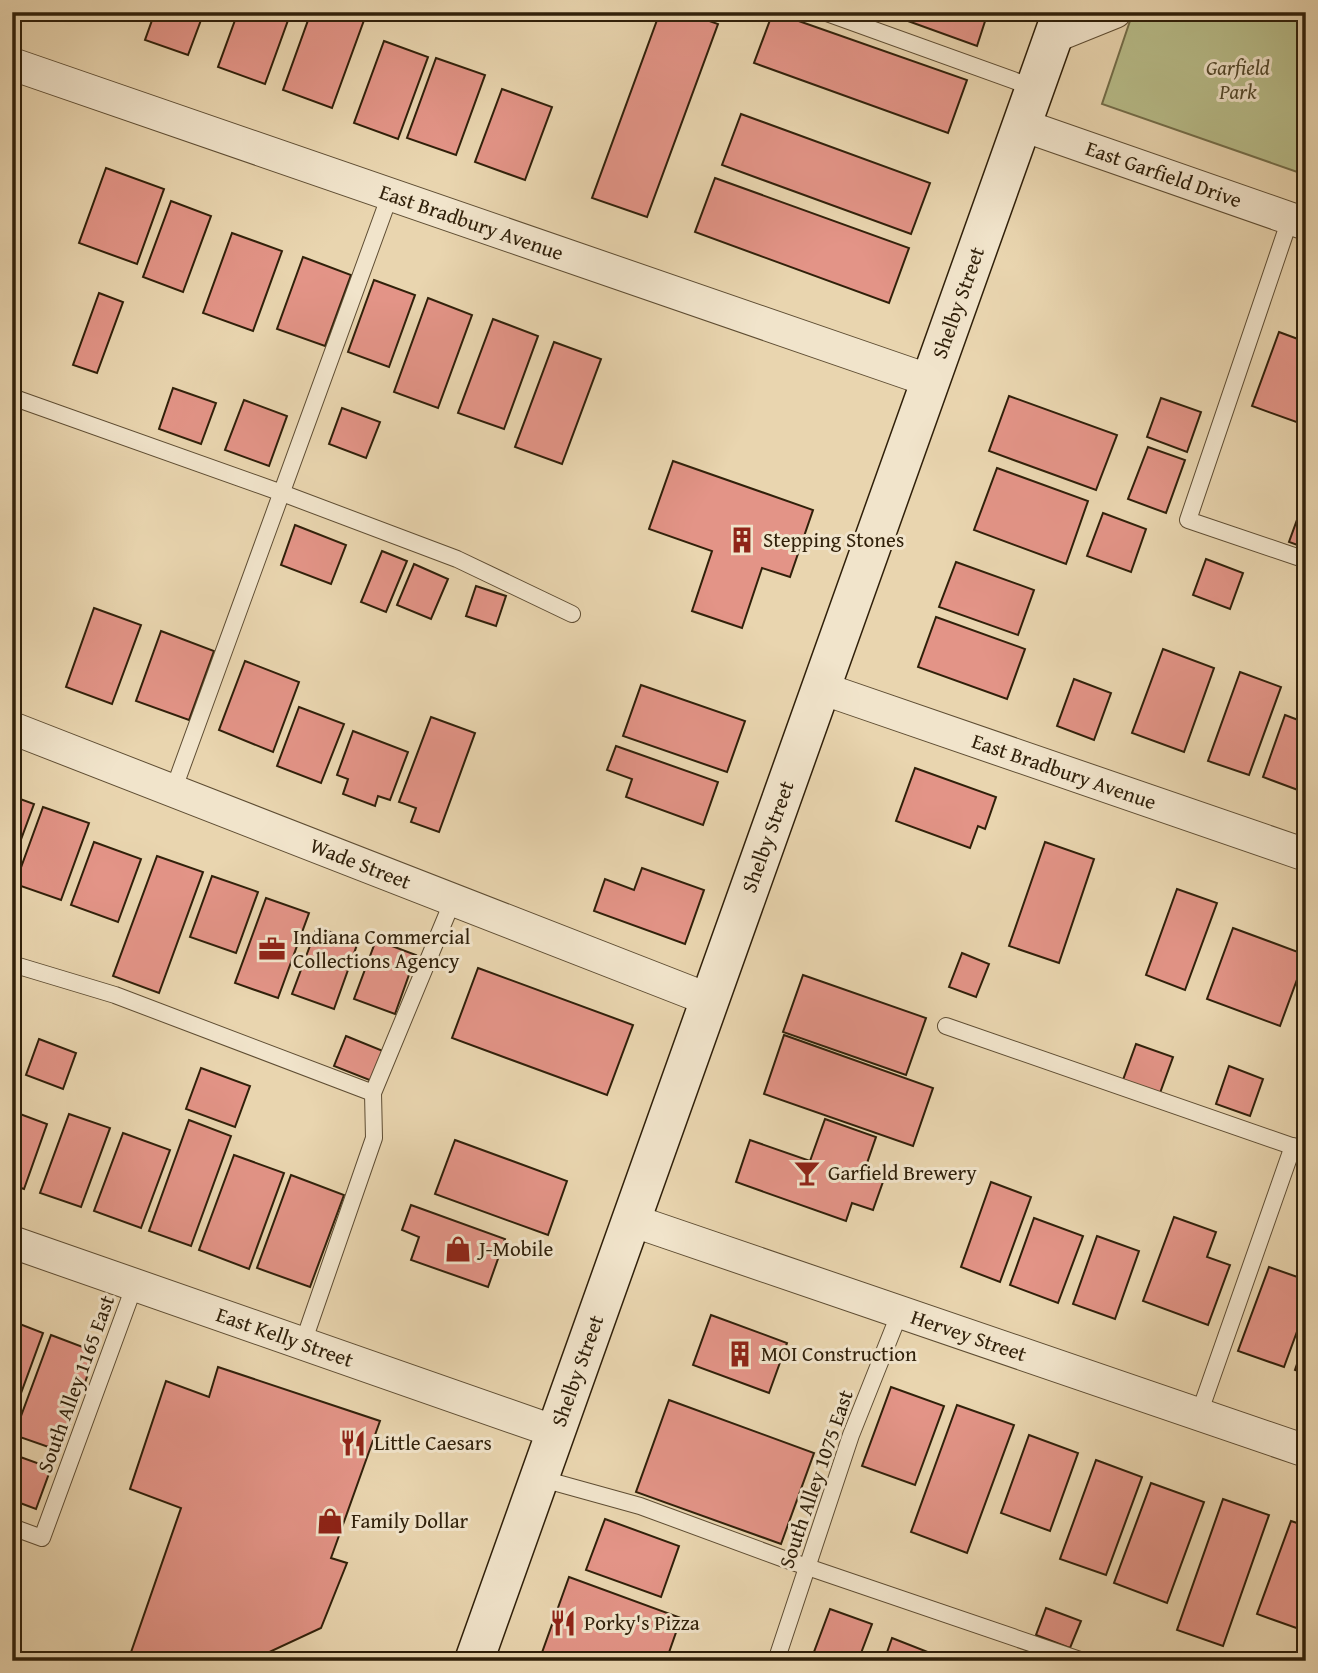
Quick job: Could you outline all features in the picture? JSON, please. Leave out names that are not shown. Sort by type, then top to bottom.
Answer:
[{"type":"main road","name":"Shelby Street","points":[[474,1661],[1058,24]]},
{"type":"street","points":[[1058,24],[1115,12]]},
{"type":"street","name":"East Bradbury Avenue","points":[[12,64],[930,381]]},
{"type":"street","name":"East Garfield Drive","points":[[1022,125],[1298,222]]},
{"type":"street","name":"East Bradbury Avenue","points":[[821,688],[1306,855]]},
{"type":"street","name":"Wade Street","points":[[12,728],[710,1000]]},
{"type":"street","name":"Hervey Street","points":[[631,1220],[1306,1451]]},
{"type":"street","name":"East Kelly Street","points":[[12,1242],[556,1432]]},
{"type":"lane","points":[[824,12],[1035,88]]},
{"type":"lane","points":[[173,791],[390,195]]},
{"type":"lane","points":[[1298,222],[1188,520],[1306,560]]},
{"type":"lane","points":[[12,397],[282,492],[457,559],[572,614]]},
{"type":"lane","points":[[303,1343],[374,1138],[373,1093],[453,900]]},
{"type":"lane","points":[[12,964],[115,995],[373,1093]]},
{"type":"lane","points":[[946,1026],[1299,1148],[1199,1414]]},
{"type":"lane","name":"South Alley 1165 East","points":[[12,1527],[42,1538],[135,1284]]},
{"type":"lane","name":"South Alley 1075 East","points":[[776,1661],[851,1435],[900,1312]]},
{"type":"lane","points":[[539,1478],[640,1506],[1083,1661]]},
{"type":"green space","name":"Garfield Park","points":[[1133,12],[1306,12],[1306,175],[1102,104]]},
{"type":"building","points":[[155,12],[204,12],[188,55],[145,40]]},
{"type":"building","points":[[238,12],[291,12],[265,84],[218,67]]},
{"type":"building","points":[[311,12],[367,12],[332,108],[283,90]]},
{"type":"building","points":[[660,12],[684,12],[718,24],[647,217],[592,198]]},
{"type":"building","points":[[773,12],[967,80],[948,133],[754,63]]},
{"type":"building","points":[[883,12],[988,12],[977,46]]},
{"type":"building","points":[[384,41],[428,57],[398,139],[354,123]]},
{"type":"building","points":[[436,58],[485,75],[456,155],[407,138]]},
{"type":"building","points":[[502,89],[552,107],[525,180],[475,162]]},
{"type":"building","points":[[741,114],[930,183],[911,234],[722,165]]},
{"type":"building","points":[[106,168],[164,189],[137,264],[79,243]]},
{"type":"building","points":[[715,178],[909,248],[889,303],[695,232]]},
{"type":"building","points":[[171,201],[211,216],[183,292],[143,277]]},
{"type":"building","points":[[232,233],[282,251],[253,331],[203,313]]},
{"type":"building","points":[[303,257],[351,275],[325,346],[277,329]]},
{"type":"building","points":[[374,280],[415,295],[389,367],[348,352]]},
{"type":"building","points":[[99,293],[123,302],[97,373],[73,365]]},
{"type":"building","points":[[428,298],[472,315],[438,408],[394,392]]},
{"type":"building","points":[[493,319],[538,336],[504,429],[458,413]]},
{"type":"building","points":[[1279,332],[1306,342],[1306,412],[1302,424],[1252,406]]},
{"type":"building","points":[[554,342],[601,359],[562,464],[515,447]]},
{"type":"building","points":[[173,388],[216,403],[201,444],[159,429]]},
{"type":"building","points":[[1009,396],[1117,435],[1096,490],[989,451]]},
{"type":"building","points":[[1161,398],[1201,412],[1187,452],[1147,437]]},
{"type":"building","points":[[244,400],[287,416],[269,466],[225,450]]},
{"type":"building","points":[[342,408],[380,422],[366,458],[329,444]]},
{"type":"building","points":[[1148,447],[1185,460],[1166,513],[1128,499]]},
{"type":"building","name":"Stepping Stones","points":[[673,461],[813,510],[790,577],[762,568],[742,628],[692,611],[712,551],[649,529]]},
{"type":"building","points":[[997,468],[1088,501],[1066,564],[974,530]]},
{"type":"building","points":[[1302,506],[1306,507],[1306,548],[1289,542]]},
{"type":"building","points":[[1103,513],[1146,529],[1131,572],[1087,556]]},
{"type":"building","points":[[295,525],[346,545],[331,584],[281,565]]},
{"type":"building","points":[[382,551],[407,561],[386,612],[361,602]]},
{"type":"building","points":[[1206,559],[1243,573],[1230,609],[1193,595]]},
{"type":"building","points":[[956,562],[1034,590],[1018,635],[939,607]]},
{"type":"building","points":[[414,564],[448,579],[431,619],[397,605]]},
{"type":"building","points":[[476,586],[506,596],[496,626],[466,616]]},
{"type":"building","points":[[94,608],[141,625],[112,704],[66,687]]},
{"type":"building","points":[[936,617],[1025,649],[1007,699],[918,667]]},
{"type":"building","points":[[161,631],[214,651],[189,720],[136,701]]},
{"type":"building","points":[[1163,649],[1214,668],[1184,752],[1132,733]]},
{"type":"building","points":[[245,661],[299,682],[273,752],[219,730]]},
{"type":"building","points":[[1240,672],[1281,687],[1249,775],[1208,761]]},
{"type":"building","points":[[1074,679],[1111,693],[1094,740],[1057,726]]},
{"type":"building","points":[[641,685],[745,721],[727,772],[623,736]]},
{"type":"building","points":[[299,707],[344,724],[321,783],[277,766]]},
{"type":"building","points":[[1285,715],[1306,723],[1306,793],[1263,777]]},
{"type":"building","points":[[431,717],[475,733],[439,832],[411,822],[416,808],[399,802]]},
{"type":"building","points":[[353,731],[408,752],[390,800],[378,796],[375,806],[343,794],[348,779],[337,775]]},
{"type":"building","points":[[616,746],[718,782],[703,825],[626,797],[632,779],[607,770]]},
{"type":"building","points":[[915,768],[996,797],[985,829],[978,826],[970,848],[896,821]]},
{"type":"building","points":[[12,796],[34,804],[12,864]]},
{"type":"building","points":[[43,807],[89,823],[61,900],[15,884]]},
{"type":"building","points":[[94,842],[141,859],[118,922],[71,905]]},
{"type":"building","points":[[1045,842],[1094,859],[1059,963],[1009,946]]},
{"type":"building","points":[[157,856],[203,872],[159,993],[113,976]]},
{"type":"building","points":[[642,868],[704,890],[685,944],[594,911],[605,879],[634,890]]},
{"type":"building","points":[[212,876],[258,892],[236,953],[190,937]]},
{"type":"building","points":[[1177,889],[1217,903],[1185,990],[1146,975]]},
{"type":"building","points":[[266,898],[309,913],[278,998],[235,983]]},
{"type":"building","points":[[317,927],[358,942],[334,1009],[292,994]]},
{"type":"building","points":[[1233,928],[1306,955],[1280,1026],[1207,999]]},
{"type":"building","points":[[376,940],[416,955],[395,1014],[354,999]]},
{"type":"building","points":[[962,953],[989,964],[976,997],[949,987]]},
{"type":"building","points":[[478,968],[633,1025],[607,1095],[452,1038]]},
{"type":"building","points":[[803,975],[926,1018],[906,1075],[783,1032]]},
{"type":"building","points":[[784,1035],[933,1088],[913,1146],[764,1094]]},
{"type":"building","points":[[346,1036],[383,1051],[372,1081],[334,1066]]},
{"type":"building","points":[[39,1039],[76,1053],[63,1089],[26,1075]]},
{"type":"building","points":[[1136,1044],[1173,1057],[1160,1093],[1123,1080]]},
{"type":"building","points":[[1229,1066],[1263,1079],[1250,1116],[1216,1104]]},
{"type":"building","points":[[201,1068],[250,1086],[235,1127],[186,1109]]},
{"type":"building","points":[[12,1111],[47,1124],[24,1189],[12,1185]]},
{"type":"building","points":[[69,1114],[110,1128],[81,1207],[40,1193]]},
{"type":"building","name":"Garfield Brewery","points":[[825,1119],[876,1137],[865,1169],[885,1176],[873,1210],[852,1203],[846,1221],[736,1182],[750,1140],[810,1161]]},
{"type":"building","points":[[189,1120],[231,1136],[191,1246],[149,1231]]},
{"type":"building","points":[[123,1133],[170,1150],[141,1228],[94,1211]]},
{"type":"building","points":[[455,1140],[567,1181],[548,1235],[435,1194]]},
{"type":"building","points":[[234,1155],[284,1173],[249,1269],[199,1250]]},
{"type":"building","points":[[291,1175],[344,1195],[310,1287],[257,1268]]},
{"type":"building","points":[[991,1182],[1031,1197],[1000,1282],[961,1267]]},
{"type":"building","name":"J-Mobile","points":[[411,1205],[505,1239],[488,1287],[411,1260],[419,1237],[402,1230]]},
{"type":"building","points":[[1174,1217],[1216,1232],[1207,1257],[1230,1265],[1208,1325],[1143,1301]]},
{"type":"building","points":[[1034,1218],[1083,1236],[1058,1303],[1010,1285]]},
{"type":"building","points":[[1097,1236],[1139,1251],[1115,1319],[1073,1304]]},
{"type":"building","points":[[1269,1267],[1306,1280],[1306,1307],[1284,1367],[1238,1351]]},
{"type":"building","name":"MOI Construction","points":[[711,1315],[787,1343],[769,1393],[693,1365]]},
{"type":"building","points":[[12,1321],[43,1333],[13,1415],[12,1415]]},
{"type":"building","points":[[51,1335],[96,1352],[60,1451],[14,1435]]},
{"type":"building","points":[[1306,1338],[1306,1374],[1295,1370]]},
{"type":"building","points":[[218,1367],[380,1421],[331,1558],[347,1563],[321,1628],[250,1661],[128,1661],[181,1508],[130,1489],[166,1381],[209,1397]]},
{"type":"building","points":[[891,1387],[944,1406],[915,1485],[862,1466]]},
{"type":"building","points":[[669,1400],[814,1453],[781,1544],[636,1492]]},
{"type":"building","points":[[957,1405],[1014,1425],[967,1553],[911,1532]]},
{"type":"building","points":[[1029,1435],[1078,1453],[1050,1531],[1001,1513]]},
{"type":"building","points":[[12,1454],[51,1468],[36,1509],[12,1500]]},
{"type":"building","points":[[1096,1460],[1142,1477],[1106,1575],[1060,1559]]},
{"type":"building","points":[[1151,1483],[1204,1502],[1167,1603],[1114,1583]]},
{"type":"building","points":[[1223,1499],[1269,1515],[1223,1646],[1177,1630]]},
{"type":"building","points":[[605,1519],[679,1546],[661,1597],[586,1570]]},
{"type":"building","points":[[1291,1521],[1306,1526],[1306,1619],[1302,1630],[1257,1614]]},
{"type":"building","points":[[569,1577],[681,1618],[666,1661],[539,1661]]},
{"type":"building","points":[[1046,1608],[1081,1621],[1070,1648],[1036,1635]]},
{"type":"building","points":[[830,1609],[872,1624],[858,1661],[838,1661],[814,1652]]},
{"type":"building","points":[[892,1638],[938,1656],[936,1661],[884,1661]]},
{"type":"place","name":"Stepping Stones","points":[[742,540]]},
{"type":"place","name":"Indiana Commercial Collections Agency","points":[[272,949]]},
{"type":"place","name":"Garfield Brewery","points":[[807,1173]]},
{"type":"place","name":"J-Mobile","points":[[458,1249]]},
{"type":"place","name":"MOI Construction","points":[[740,1354]]},
{"type":"place","name":"Little Caesars","points":[[353,1443]]},
{"type":"place","name":"Family Dollar","points":[[330,1521]]},
{"type":"place","name":"Porky's Pizza","points":[[563,1623]]}]
